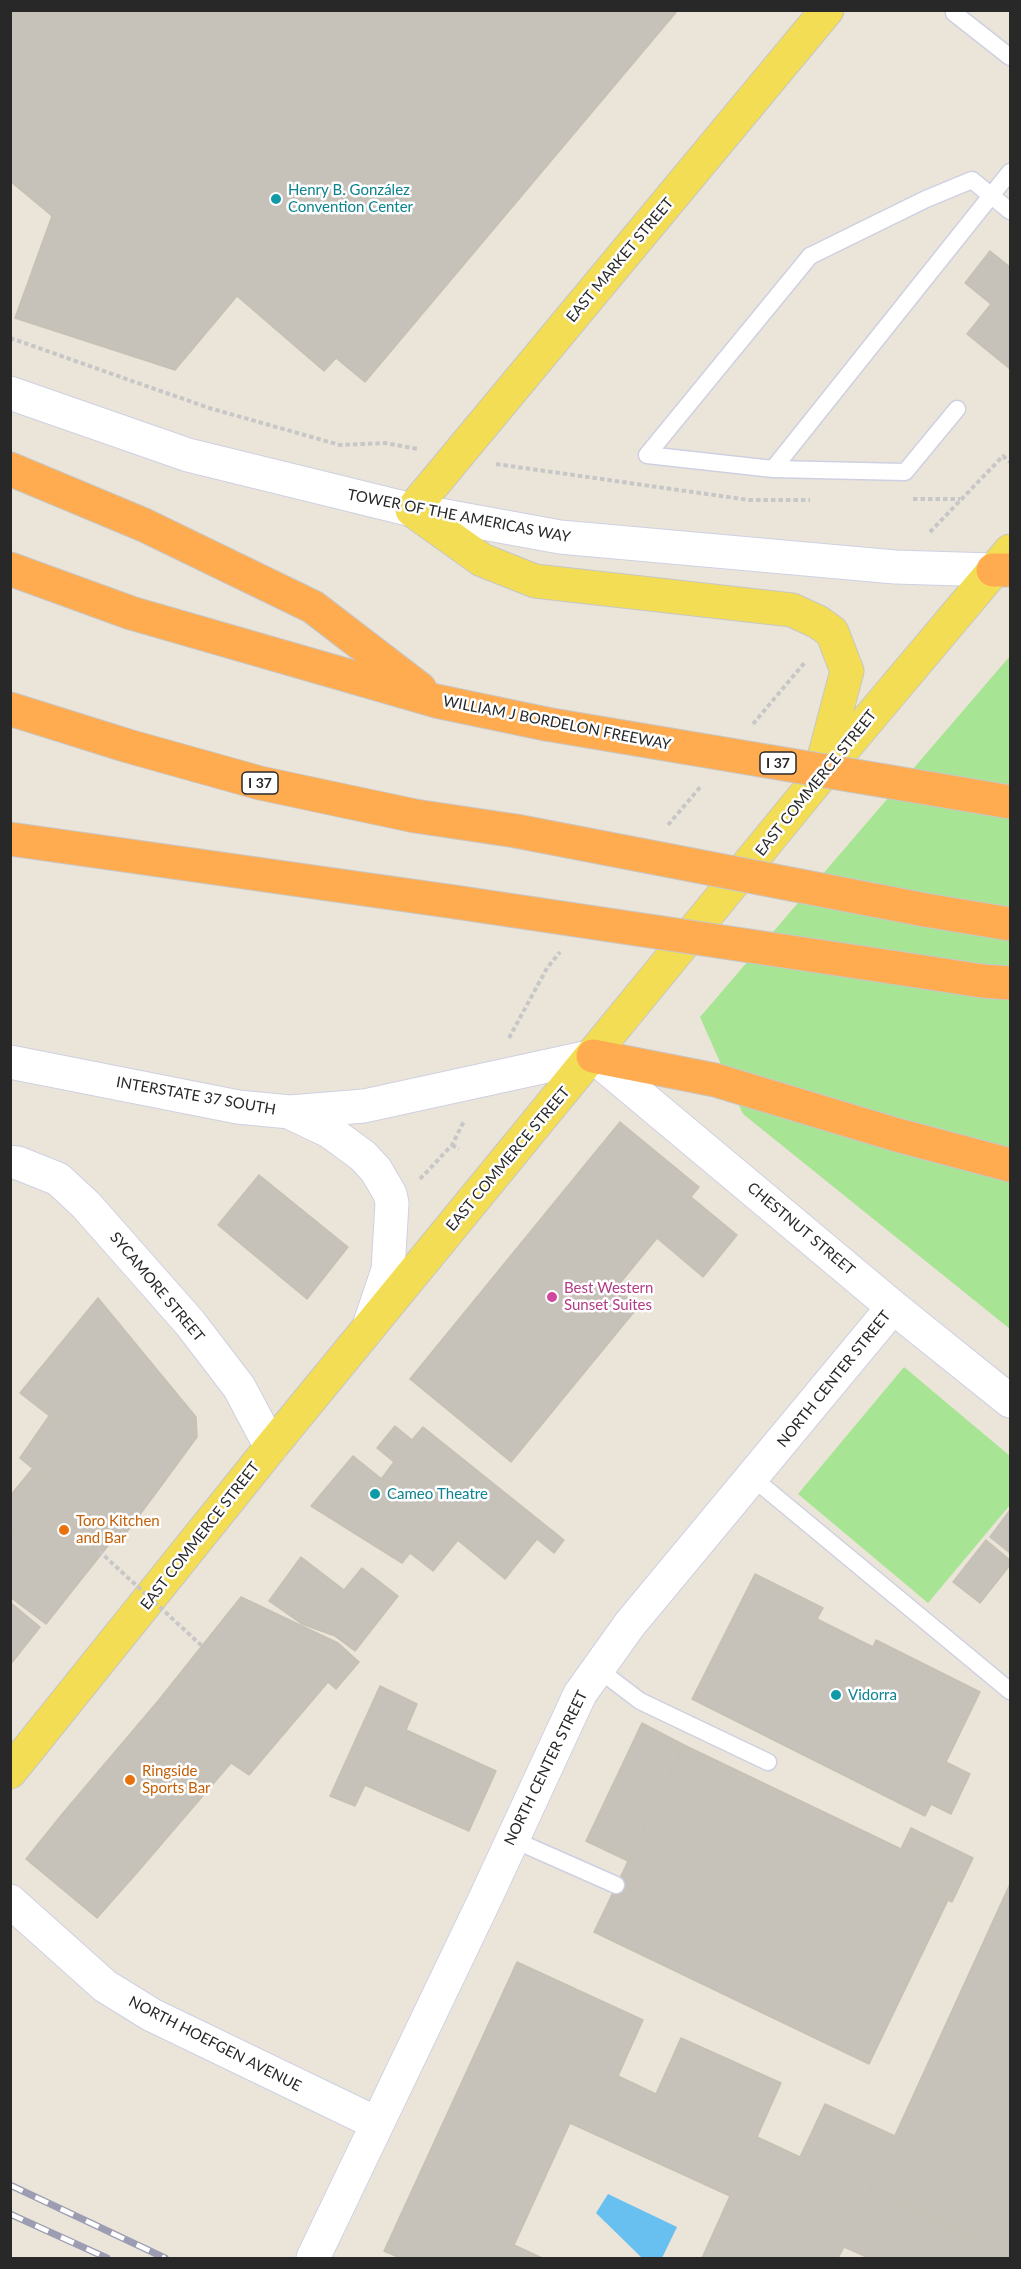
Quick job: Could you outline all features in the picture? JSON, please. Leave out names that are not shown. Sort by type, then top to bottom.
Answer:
[{"type":"highway","points":[[10,469],[144,525],[313,607],[436,700]]},
{"type":"highway","name":"WILLIAM J BORDELON FREEWAY","points":[[10,569],[131,613],[436,700],[546,724],[1011,802]]},
{"type":"highway","name":"I 37","points":[[10,709],[128,746],[260,783],[415,816],[516,831],[925,910],[1011,924]]},
{"type":"highway","points":[[10,839],[1011,984]]},
{"type":"highway","points":[[593,1056],[715,1080],[897,1136],[1011,1164]]},
{"type":"main road","name":"EAST MARKET STREET","points":[[412,510],[827,10]]},
{"type":"main road","points":[[412,510],[482,560],[534,581],[792,610],[818,622],[832,632],[847,671],[819,778]]},
{"type":"main road","name":"EAST COMMERCE STREET","points":[[10,1772],[369,1326],[819,778],[1005,563]]},
{"type":"street","name":"TOWER OF THE AMERICAS WAY","points":[[10,393],[188,455],[412,510],[560,537],[895,567],[1005,563]]},
{"type":"street","name":"INTERSTATE 37 SOUTH","points":[[10,1062],[238,1107],[290,1112],[364,1106],[593,1056]]},
{"type":"street","name":"CHESTNUT STREET","points":[[593,1056],[893,1307],[1011,1401]]},
{"type":"street","points":[[290,1112],[329,1131],[363,1156],[376,1170],[390,1194],[392,1203],[388,1270],[369,1326]]},
{"type":"street","name":"SYCAMORE STREET","points":[[10,1162],[58,1179],[93,1213],[190,1323],[239,1387],[271,1447]]},
{"type":"street","name":"NORTH CENTER STREET","points":[[313,2259],[580,1694],[630,1624],[893,1307]]},
{"type":"street","name":"NORTH HOEFGEN AVENUE","points":[[10,1901],[105,1986],[152,2015],[376,2123]]},
{"type":"lane","points":[[954,13],[1011,57]]},
{"type":"lane","points":[[773,469],[1011,172]]},
{"type":"lane","points":[[957,410],[905,472],[773,469],[647,455],[810,256],[926,199],[972,180],[1011,211]]},
{"type":"lane","points":[[753,1478],[1011,1691]]},
{"type":"lane","points":[[597,1669],[640,1701],[768,1762]]},
{"type":"lane","points":[[512,1839],[616,1885]]},
{"type":"path","points":[[10,338],[209,408],[329,442],[340,445],[394,444]]},
{"type":"path","points":[[924,538],[1003,456],[1011,462]]},
{"type":"path","points":[[415,1185],[452,1145],[465,1118]]},
{"type":"path","points":[[452,1145],[459,1149]]},
{"type":"path","points":[[99,1551],[201,1646]]},
{"type":"green space","points":[[1010,656],[1010,1329],[743,1114],[700,1017]]},
{"type":"green space","points":[[904,1367],[1010,1456],[1010,1505],[928,1603],[798,1494]]},
{"type":"water","points":[[608,2194],[677,2227],[662,2258],[642,2258],[596,2213]]},
{"type":"building","name":"Henry B. González Convention Center","points":[[10,10],[678,10],[365,382],[336,358],[324,371],[237,296],[175,370],[15,318],[52,216],[10,181]]},
{"type":"building","points":[[990,251],[1010,267],[1010,369],[967,334],[991,304],[965,283]]},
{"type":"building","name":"Best Western Sunset Suites","points":[[620,1122],[699,1187],[616,1288],[638,1307],[511,1462],[410,1379]]},
{"type":"building","points":[[259,1175],[348,1247],[307,1299],[218,1225]]},
{"type":"building","points":[[691,1197],[737,1235],[703,1277],[657,1238]]},
{"type":"building","points":[[98,1298],[196,1417],[197,1437],[153,1497],[20,1393]]},
{"type":"building","points":[[49,1416],[153,1497],[120,1541],[20,1458]]},
{"type":"building","points":[[395,1426],[412,1440],[423,1427],[564,1540],[554,1553],[537,1539],[505,1579],[382,1478],[394,1462],[377,1448]]},
{"type":"building","points":[[353,1456],[458,1540],[433,1571],[410,1553],[402,1563],[311,1506]]},
{"type":"building","points":[[33,1468],[115,1537],[80,1581],[10,1528],[10,1496]]},
{"type":"building","points":[[1010,1510],[1010,1553],[990,1537]]},
{"type":"building","points":[[10,1528],[80,1581],[46,1624],[10,1597]]},
{"type":"building","points":[[986,1540],[1010,1560],[1010,1565],[980,1603],[953,1582]]},
{"type":"building","points":[[301,1557],[344,1590],[362,1568],[398,1596],[355,1651],[335,1636],[302,1624],[269,1601]]},
{"type":"building","name":"Vidorra","points":[[755,1574],[823,1608],[817,1619],[873,1647],[876,1640],[980,1692],[946,1762],[970,1774],[951,1814],[931,1804],[925,1816],[692,1699]]},
{"type":"building","points":[[241,1597],[338,1643],[359,1662],[336,1689],[328,1682],[249,1775],[231,1763],[158,1701]]},
{"type":"building","points":[[10,1602],[40,1627],[10,1665]]},
{"type":"building","points":[[380,1686],[417,1704],[406,1730],[496,1771],[469,1831],[365,1785],[355,1806],[330,1796]]},
{"type":"building","points":[[158,1701],[231,1763],[135,1875],[63,1813]]},
{"type":"building","points":[[642,1723],[684,1745],[628,1861],[586,1841]]},
{"type":"building","points":[[684,1745],[901,1849],[890,1872],[948,1900],[869,2064],[594,1932]]},
{"type":"building","points":[[63,1813],[135,1875],[97,1918],[26,1859]]},
{"type":"building","points":[[911,1828],[973,1858],[952,1902],[890,1872]]},
{"type":"building","points":[[1010,1884],[1010,2254],[870,2190]]},
{"type":"building","points":[[517,1962],[643,2020],[618,2076],[656,2094],[681,2038],[781,2083],[757,2137],[800,2157],[825,2104],[895,2136],[870,2190],[1010,2254],[1010,2258],[869,2258],[844,2247],[838,2258],[702,2258],[730,2196],[570,2123],[514,2245],[542,2258],[400,2258],[384,2251]]},
{"type":"railway","points":[[10,2185],[165,2258]]},
{"type":"railway","points":[[10,2214],[107,2258]]},
{"type":"place","name":"Henry B. González Convention Center","points":[[276,199]]},
{"type":"place","name":"Best Western Sunset Suites","points":[[552,1297]]},
{"type":"place","name":"Cameo Theatre","points":[[375,1494]]},
{"type":"place","name":"Toro Kitchen and Bar","points":[[64,1530]]},
{"type":"place","name":"Vidorra","points":[[836,1695]]},
{"type":"place","name":"Ringside Sports Bar","points":[[130,1780]]}]
